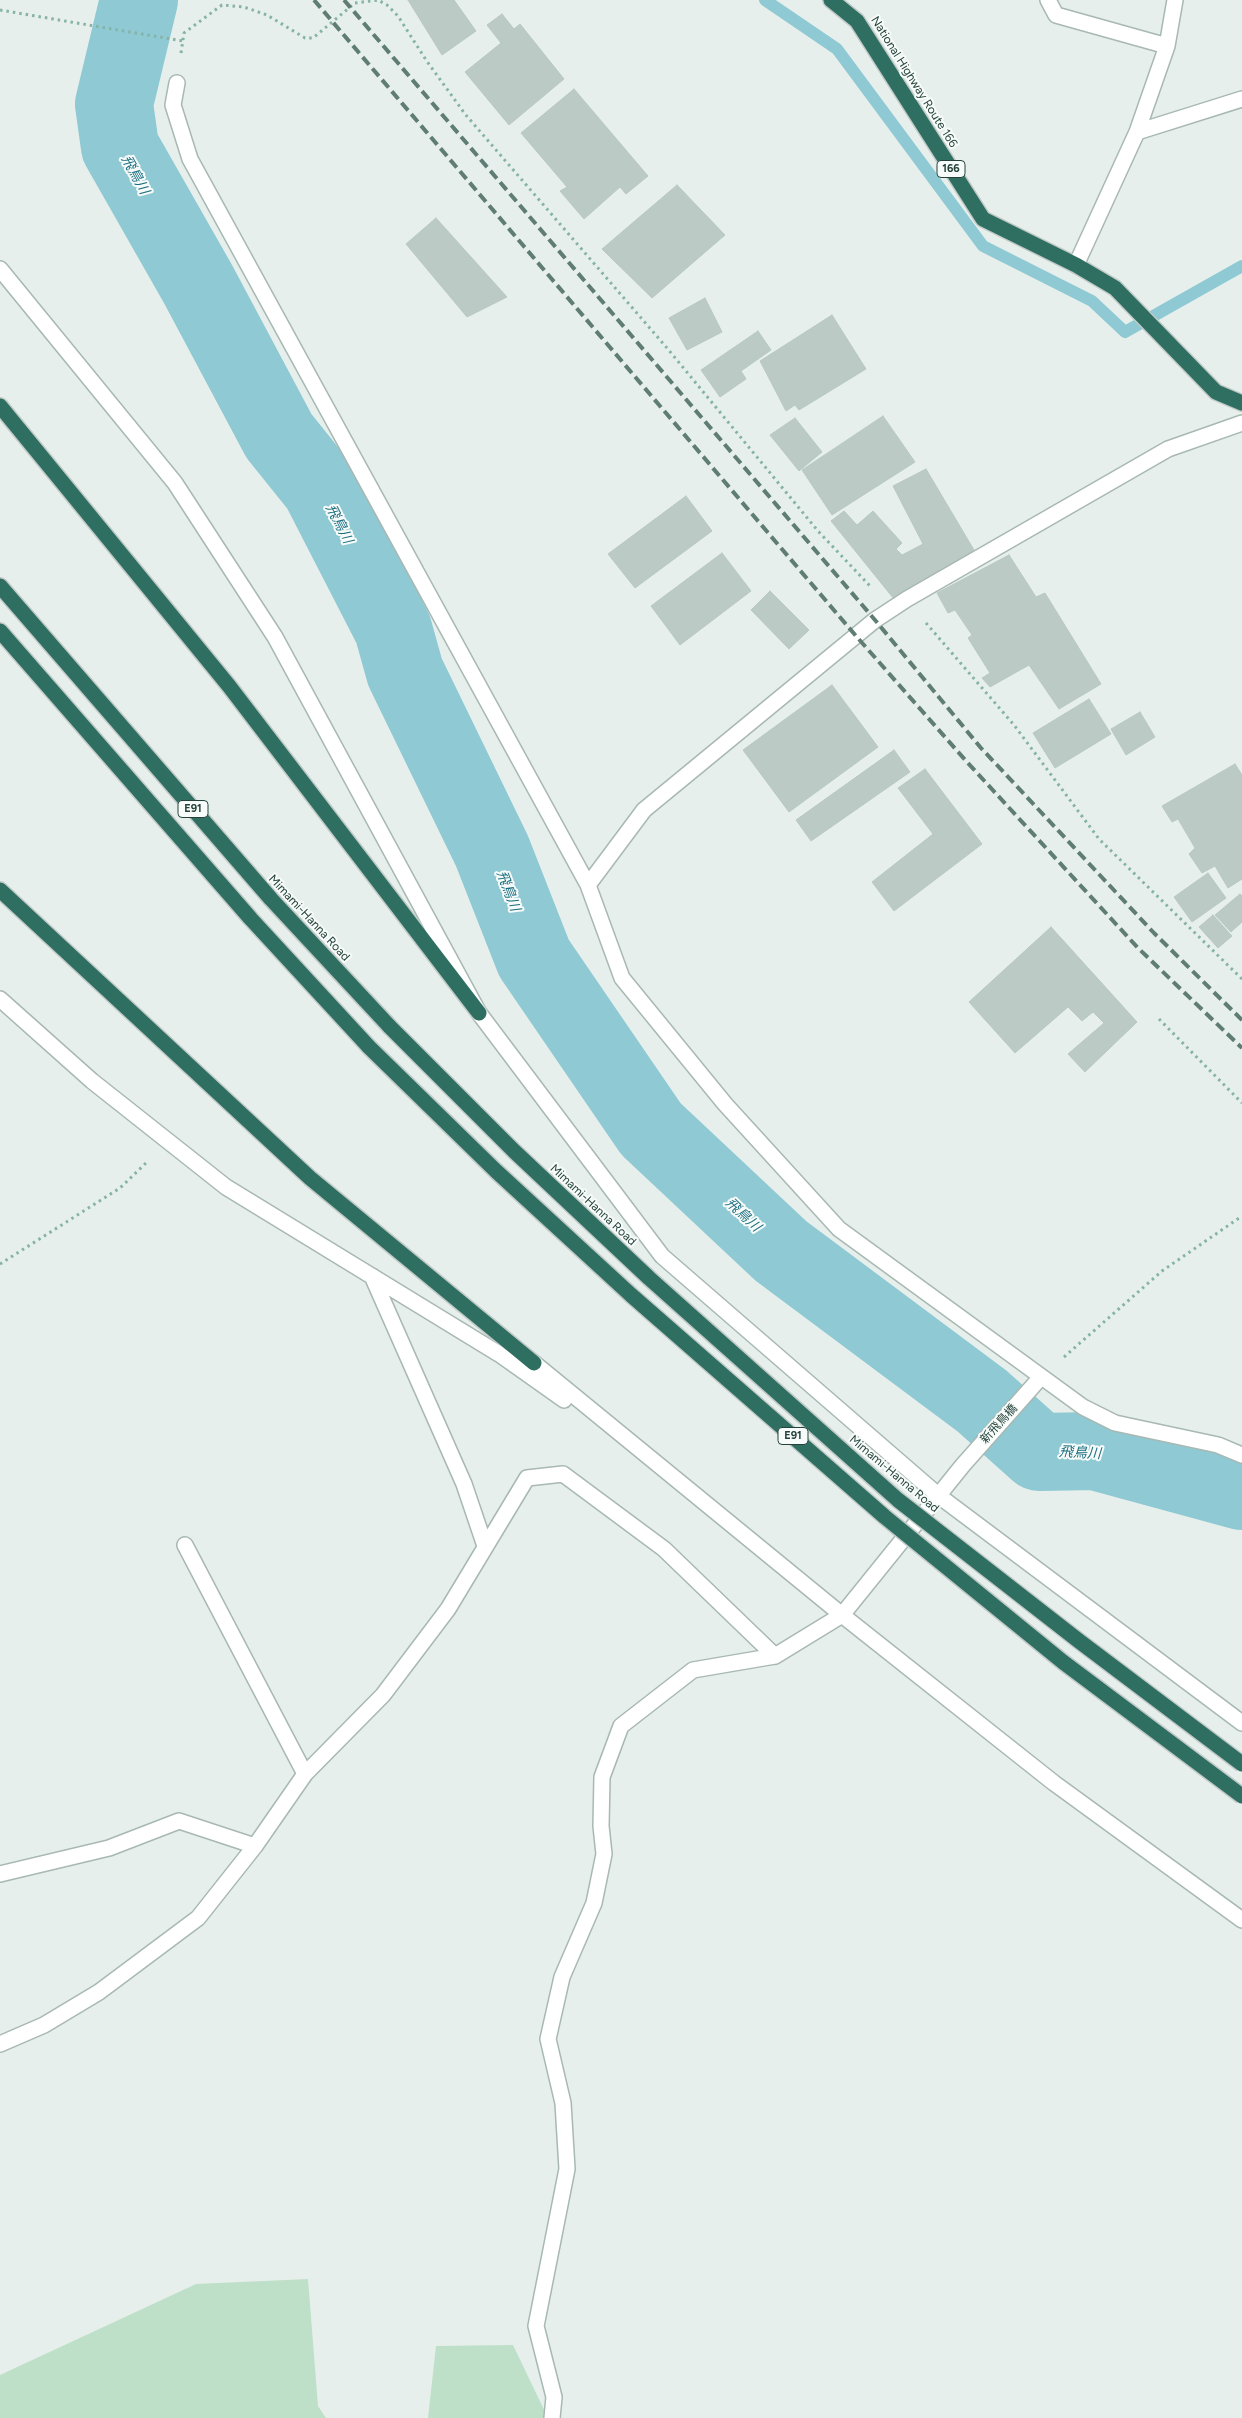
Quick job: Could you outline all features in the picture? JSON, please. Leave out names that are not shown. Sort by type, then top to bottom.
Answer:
[{"type":"highway","name":"National Highway Route 166","points":[[831,0],[857,21],[983,219],[1076,265],[1115,288],[1216,392],[1242,403]]},
{"type":"highway","points":[[0,406],[229,686],[479,1013]]},
{"type":"highway","name":"Mimami-Hanna Road","points":[[0,586],[270,899],[390,1028],[514,1151],[649,1278],[898,1500],[1079,1641],[1242,1764]]},
{"type":"highway","name":"E91","points":[[0,631],[252,919],[369,1047],[496,1171],[632,1295],[885,1517],[1063,1662],[1242,1796]]},
{"type":"highway","points":[[0,890],[310,1178],[534,1363]]},
{"type":"street","points":[[1048,0],[1056,15],[1166,46]]},
{"type":"street","points":[[1076,265],[1137,132],[1166,46],[1174,0]]},
{"type":"street","points":[[177,83],[173,105],[190,159],[588,885],[622,978],[725,1104],[839,1229],[1039,1380],[1083,1406],[1115,1423],[1218,1445],[1242,1455]]},
{"type":"street","points":[[1137,132],[1242,99]]},
{"type":"street","points":[[0,270],[175,483],[275,637],[479,1013],[662,1256],[939,1496],[1242,1723]]},
{"type":"street","points":[[588,885],[644,810],[891,609],[1168,449],[1242,423]]},
{"type":"street","points":[[0,999],[92,1081],[226,1187],[499,1354],[658,1465]]},
{"type":"street","points":[[372,1276],[464,1484],[485,1546]]},
{"type":"street","points":[[534,1363],[842,1615],[1054,1783],[1242,1920]]},
{"type":"street","name":"新飛鳥橋","points":[[774,1656],[842,1615],[963,1465],[1039,1380]]},
{"type":"street","points":[[0,2044],[44,2025],[100,1992],[198,1918],[255,1846],[305,1774],[383,1696],[448,1609],[527,1478],[563,1474],[664,1549],[774,1656]]},
{"type":"street","points":[[185,1545],[305,1774]]},
{"type":"street","points":[[552,2418],[554,2397],[536,2326],[567,2169],[563,2103],[548,2040],[562,1977],[594,1903],[604,1854],[601,1826],[602,1777],[621,1726],[693,1670],[774,1656]]},
{"type":"street","points":[[0,1874],[109,1848],[179,1821],[255,1846]]},
{"type":"path","points":[[177,83],[184,33],[222,5],[244,8],[267,15],[305,38],[313,38],[355,3],[378,0],[387,5],[398,16],[426,60],[465,114],[667,348],[818,531],[891,609]]},
{"type":"path","points":[[0,10],[183,41]]},
{"type":"path","points":[[907,599],[1014,725],[1099,839],[1242,979]]},
{"type":"path","points":[[1159,1019],[1242,1103]]},
{"type":"path","points":[[0,1264],[120,1188],[169,1142]]},
{"type":"path","points":[[1039,1380],[1162,1271],[1242,1216]]},
{"type":"green space","points":[[308,2279],[318,2406],[326,2418],[0,2418],[0,2375],[196,2284]]},
{"type":"green space","points":[[513,2345],[548,2418],[428,2418],[436,2346]]},
{"type":"building","points":[[408,0],[454,0],[476,31],[442,55]]},
{"type":"building","points":[[502,14],[514,29],[520,24],[564,79],[509,125],[465,72],[501,43],[487,25]]},
{"type":"building","points":[[574,89],[648,176],[626,194],[620,187],[584,219],[560,191],[567,187],[521,133]]},
{"type":"building","points":[[677,185],[725,235],[652,298],[602,249]]},
{"type":"building","points":[[436,218],[507,297],[467,317],[406,244]]},
{"type":"building","points":[[705,298],[722,332],[687,350],[669,318]]},
{"type":"building","points":[[832,315],[866,369],[799,410],[795,405],[786,411],[760,361]]},
{"type":"building","points":[[758,331],[771,350],[741,371],[746,379],[720,397],[701,370]]},
{"type":"building","points":[[883,416],[915,462],[832,515],[802,470]]},
{"type":"building","points":[[795,418],[822,452],[799,471],[770,435]]},
{"type":"building","points":[[926,469],[974,550],[894,599],[831,521],[844,511],[857,525],[873,511],[902,543],[896,549],[902,555],[923,544],[893,486]]},
{"type":"building","points":[[686,496],[712,531],[635,588],[608,554]]},
{"type":"building","points":[[722,553],[751,591],[680,645],[651,606]]},
{"type":"building","points":[[1009,555],[1036,597],[1045,593],[1101,684],[1059,709],[1029,665],[990,687],[982,678],[990,673],[968,638],[972,635],[955,610],[948,613],[937,593]]},
{"type":"building","points":[[770,591],[809,630],[789,649],[751,610]]},
{"type":"building","points":[[832,685],[878,747],[789,812],[743,750]]},
{"type":"building","points":[[1089,699],[1111,734],[1055,768],[1033,733]]},
{"type":"building","points":[[1140,712],[1155,737],[1126,755],[1111,729]]},
{"type":"building","points":[[894,750],[910,772],[811,841],[796,820]]},
{"type":"building","points":[[1235,764],[1242,775],[1242,879],[1228,888],[1215,866],[1202,873],[1189,854],[1195,848],[1178,819],[1172,822],[1162,806]]},
{"type":"building","points":[[925,769],[982,844],[894,911],[872,882],[933,834],[898,788]]},
{"type":"building","points":[[1208,873],[1226,898],[1192,922],[1174,897]]},
{"type":"building","points":[[1240,894],[1242,896],[1242,922],[1231,932],[1215,915]]},
{"type":"building","points":[[1213,915],[1232,936],[1218,948],[1199,927]]},
{"type":"building","points":[[1051,927],[1137,1022],[1085,1072],[1068,1054],[1104,1023],[1093,1012],[1082,1021],[1068,1007],[1015,1053],[969,1002]]},
{"type":"waterway","name":"飛鳥川","points":[[139,0],[114,104],[120,147],[198,284],[279,436],[320,487],[393,629],[405,672],[492,851],[534,958],[651,1129],[781,1251],[982,1401],[1039,1452],[1095,1451],[1242,1491]]},
{"type":"waterway","points":[[765,0],[837,49],[983,246],[1092,301],[1125,332],[1242,266]]},
{"type":"railway","points":[[314,0],[856,636],[967,762],[1138,948],[1242,1048]]},
{"type":"railway","points":[[344,0],[875,620],[981,748],[1154,933],[1242,1020]]}]
